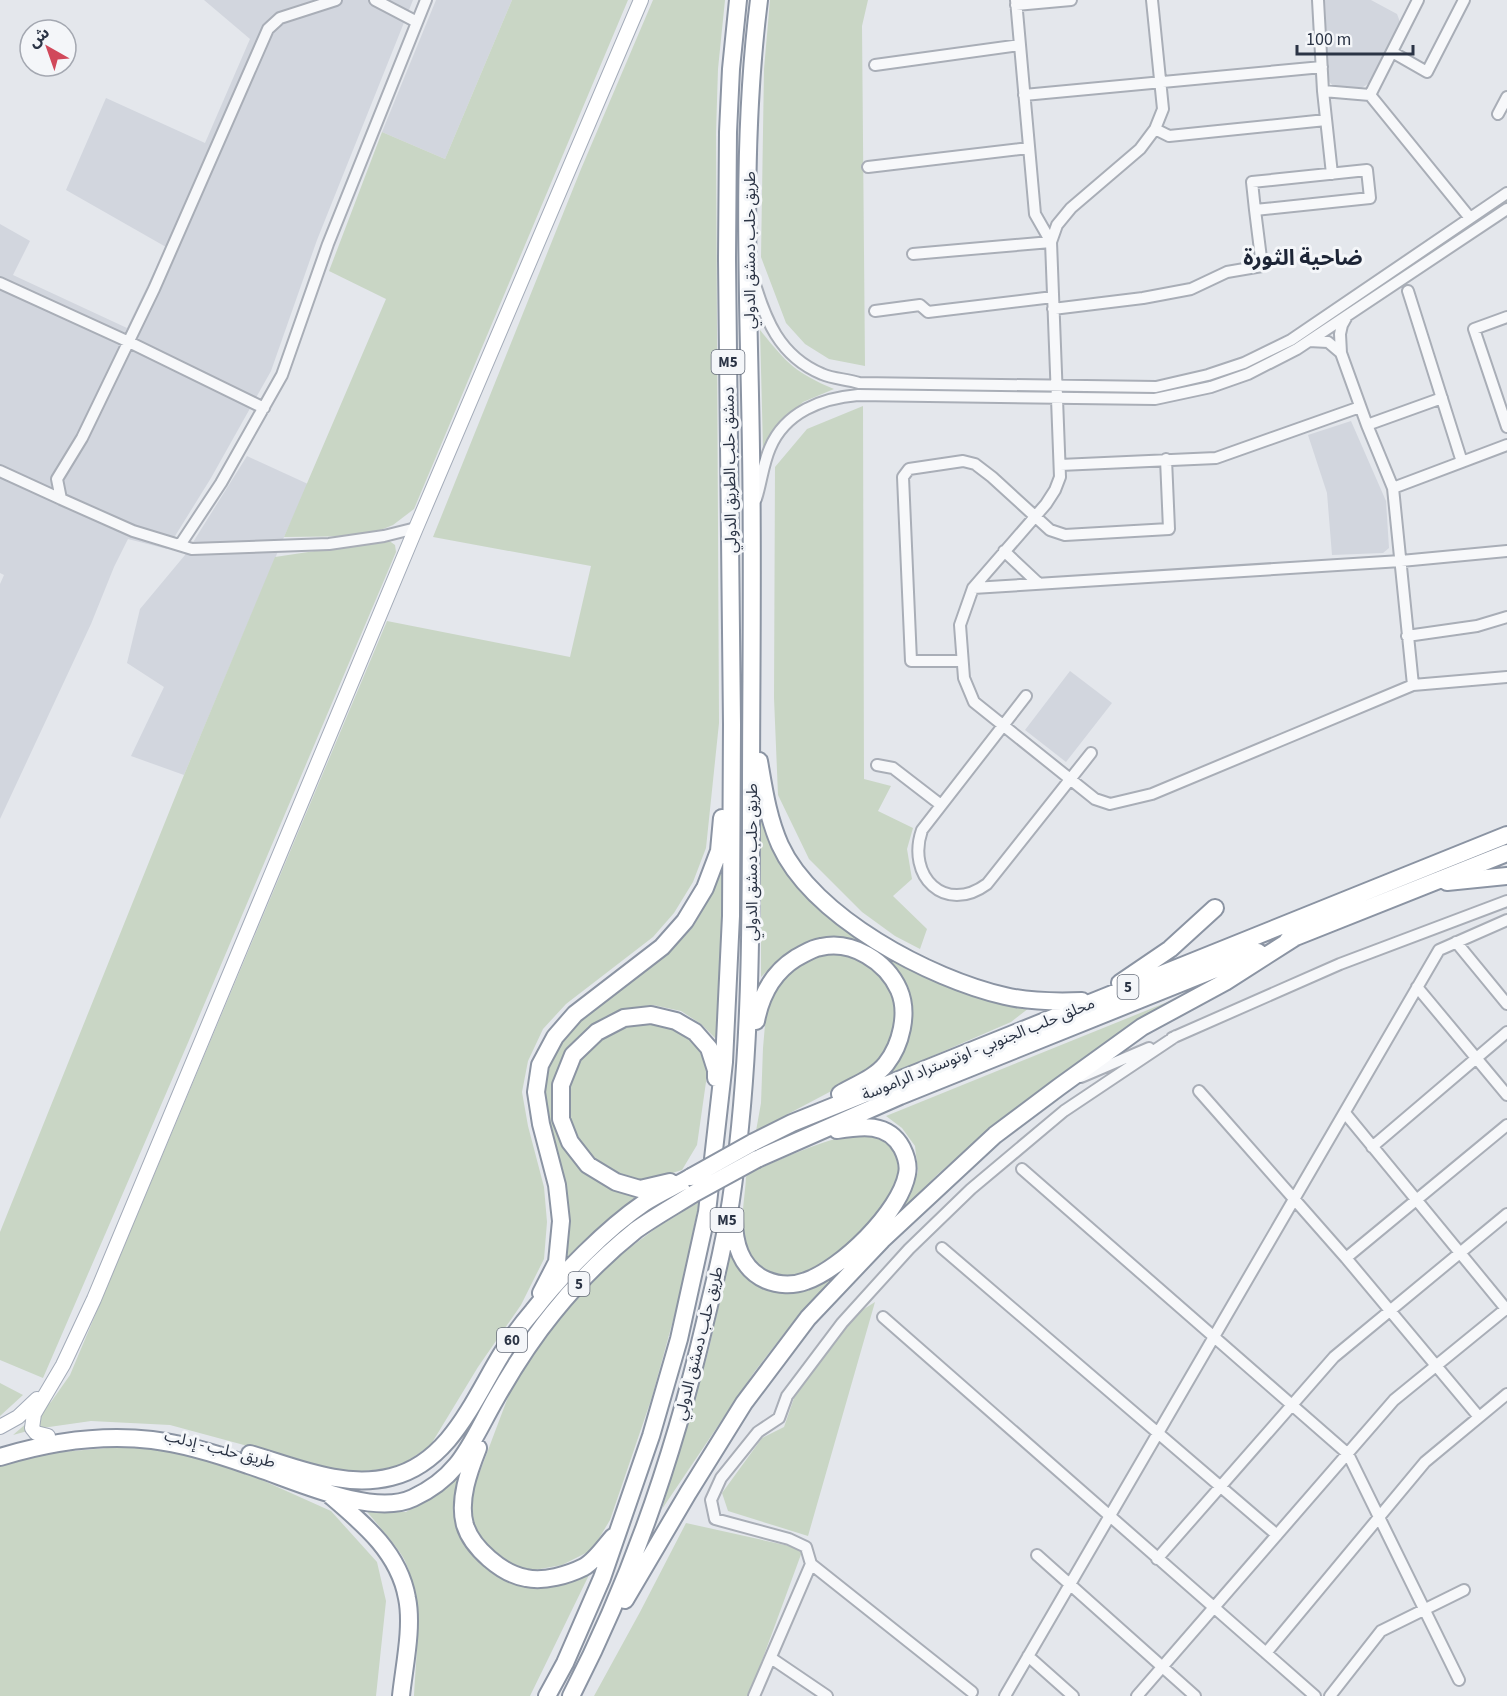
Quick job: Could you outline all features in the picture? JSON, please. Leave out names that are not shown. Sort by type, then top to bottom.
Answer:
[{"type":"highway","name":"طريق حلب دمشق الدولي","points":[[571,1696],[596,1647],[639,1542],[688,1395],[733,1189],[745,1075],[752,876],[753,514],[747,258],[750,90],[759,0]]},
{"type":"highway","name":"دمشق حلب الطريق الدولي","points":[[732,724],[727,247],[731,69],[738,1]]},
{"type":"highway","points":[[752,719],[764,794],[771,820],[781,846],[808,888],[848,922],[885,946],[961,983],[1026,1000],[1094,1001],[1170,949],[1215,908]]},
{"type":"highway","name":"طريق حلب دمشق الدولي","points":[[547,1696],[565,1662],[602,1578],[651,1436],[679,1339],[707,1212],[724,1062],[731,916],[732,724]]},
{"type":"highway","points":[[533,1311],[557,1262],[561,1221],[557,1185],[541,1124],[536,1092],[540,1065],[555,1037],[575,1014],[662,947],[685,921],[705,888],[719,851],[732,724]]},
{"type":"highway","name":"محلق حلب الجنوبي - اوتوستراد الراموسة","points":[[692,1185],[752,1143],[792,1123],[1507,835]]},
{"type":"highway","name":"محلق حلب الجنوبي - اوتوستراد الراموسة","points":[[692,1185],[757,1160],[900,1096],[1507,853]]},
{"type":"highway","points":[[1431,883],[1507,876]]},
{"type":"highway","points":[[596,1647],[744,1403],[808,1318],[882,1240],[995,1135],[1059,1087],[1142,1027],[1225,982],[1297,936]]},
{"type":"highway","points":[[745,1075],[760,1003],[770,982],[790,962],[819,947],[843,946],[862,952],[887,972],[899,991],[903,1017],[893,1054],[885,1066],[876,1073],[792,1123]]},
{"type":"highway","points":[[692,1185],[640,1189],[616,1182],[588,1164],[570,1142],[561,1119],[561,1085],[573,1055],[597,1032],[624,1018],[651,1015],[676,1021],[695,1032],[709,1048],[716,1070],[714,1143]]},
{"type":"highway","points":[[733,1189],[735,1239],[739,1252],[752,1272],[759,1277],[780,1284],[793,1284],[819,1276],[842,1261],[868,1236],[892,1207],[908,1172],[905,1153],[892,1135],[873,1126],[829,1132],[796,1142]]},
{"type":"highway","name":"60","points":[[329,1485],[392,1477],[416,1467],[439,1449],[461,1424],[502,1354],[533,1311],[607,1233],[643,1203],[692,1185]]},
{"type":"highway","name":"5","points":[[494,1402],[519,1359],[553,1312],[593,1268],[692,1185]]},
{"type":"highway","points":[[494,1402],[469,1472],[464,1498],[465,1525],[480,1551],[499,1567],[525,1578],[553,1578],[585,1566],[618,1532]]},
{"type":"highway","name":"60","points":[[0,1457],[60,1442],[105,1438],[152,1440],[204,1450],[329,1485],[356,1500],[386,1504],[411,1499],[435,1486],[459,1464],[494,1402]]},
{"type":"highway","name":"طريق حلب - إدلب","points":[[0,1447],[93,1429],[128,1428],[186,1436],[329,1485]]},
{"type":"highway","points":[[329,1485],[368,1527],[387,1551],[398,1572],[407,1599],[408,1625],[401,1696]]},
{"type":"main road","points":[[48,1436],[36,1432],[32,1428],[32,1421],[50,1384],[63,1365],[94,1299],[416,528],[641,0]]},
{"type":"main road","points":[[0,1427],[18,1417],[50,1384]]},
{"type":"street","points":[[61,499],[57,479],[82,438],[129,342],[268,29],[280,18],[336,0]]},
{"type":"street","points":[[375,0],[417,22]]},
{"type":"street","points":[[180,545],[221,483],[282,375],[328,244],[426,0]]},
{"type":"street","points":[[1051,242],[1035,214],[1016,3],[1071,0]]},
{"type":"street","points":[[1152,0],[1163,109],[1155,129],[1140,149],[1071,208],[1057,225],[1051,242],[1060,477],[1055,490],[1035,516],[973,588],[960,625],[964,678],[974,702],[1095,799],[1110,804],[1152,794],[1413,685],[1507,677]]},
{"type":"street","points":[[1318,0],[1323,91],[1332,174]]},
{"type":"street","points":[[1370,95],[1418,0]]},
{"type":"street","points":[[1392,52],[1427,72],[1463,0]]},
{"type":"street","points":[[875,65],[1020,45]]},
{"type":"street","points":[[1024,95],[1322,67]]},
{"type":"street","points":[[1323,91],[1370,95],[1470,218]]},
{"type":"street","points":[[1498,114],[1507,97]]},
{"type":"street","points":[[1155,129],[1169,136],[1326,120]]},
{"type":"street","points":[[868,167],[1029,148]]},
{"type":"street","points":[[1053,309],[1143,298],[1191,289],[1227,272],[1262,266],[1255,210],[1252,182],[1367,170],[1370,198],[1255,210]]},
{"type":"street","points":[[747,258],[759,301],[772,331],[794,357],[822,375],[858,383],[1156,387],[1208,375],[1244,363],[1291,340],[1507,193]]},
{"type":"street","points":[[753,514],[770,448],[783,427],[804,409],[829,399],[850,396],[1155,399],[1211,387],[1248,374],[1309,341],[1507,209]]},
{"type":"street","points":[[913,254],[1051,242]]},
{"type":"street","points":[[0,283],[129,342],[264,408]]},
{"type":"street","points":[[1408,291],[1462,462]]},
{"type":"street","points":[[875,311],[920,304],[928,312],[1053,297]]},
{"type":"street","points":[[1348,315],[1340,334],[1341,353],[1393,488],[1413,685]]},
{"type":"street","points":[[1507,316],[1474,329],[1507,427]]},
{"type":"street","points":[[1309,341],[1328,342],[1341,353]]},
{"type":"street","points":[[850,380],[850,396]]},
{"type":"street","points":[[1367,425],[1442,398]]},
{"type":"street","points":[[1060,465],[1216,458],[1360,407]]},
{"type":"street","points":[[1393,488],[1507,445]]},
{"type":"street","points":[[962,661],[911,661],[903,477],[909,468],[963,461],[975,464],[1050,530],[1065,535],[1169,529],[1166,459]]},
{"type":"street","points":[[0,471],[133,531],[192,549],[329,544],[384,536],[416,528]]},
{"type":"street","points":[[1004,551],[1038,583]]},
{"type":"street","points":[[973,588],[1401,561],[1507,552]]},
{"type":"street","points":[[1407,636],[1477,626],[1507,617]]},
{"type":"street","points":[[1026,696],[922,830],[917,845],[918,862],[932,886],[945,893],[961,895],[984,886],[992,879],[1091,753]]},
{"type":"street","points":[[878,765],[893,768],[941,805]]},
{"type":"street","points":[[1059,1087],[1340,964],[1507,902]]},
{"type":"street","points":[[1005,1696],[1439,950],[1507,920]]},
{"type":"street","points":[[1456,942],[1507,1004]]},
{"type":"street","points":[[1417,987],[1507,1095]]},
{"type":"street","points":[[1372,1147],[1507,1032]]},
{"type":"street","points":[[973,1695],[811,1564],[806,1547],[789,1539],[715,1519],[711,1500],[721,1478],[758,1432],[779,1418],[787,1396],[842,1323],[909,1249],[971,1189],[1064,1111],[1176,1036]]},
{"type":"street","points":[[1199,1091],[1346,1258],[1479,1417]]},
{"type":"street","points":[[1137,1696],[1394,1400],[1507,1309],[1345,1113]]},
{"type":"street","points":[[1346,1258],[1507,1125]]},
{"type":"street","points":[[1022,1168],[1348,1454],[1459,1680]]},
{"type":"street","points":[[1158,1558],[1334,1357],[1507,1214]]},
{"type":"street","points":[[942,1248],[1277,1535]]},
{"type":"street","points":[[883,1317],[1315,1696]]},
{"type":"street","points":[[1266,1653],[1425,1462],[1507,1394]]},
{"type":"street","points":[[1037,1555],[1195,1696]]},
{"type":"street","points":[[754,1696],[811,1564]]},
{"type":"street","points":[[1330,1696],[1381,1631],[1464,1590]]},
{"type":"street","points":[[1028,1656],[1073,1696]]},
{"type":"street","points":[[771,1658],[827,1696]]},
{"type":"shaded area","points":[[204,0],[413,0],[317,240],[271,371],[211,478],[167,549],[128,539],[0,819],[0,584],[4,575],[0,573],[0,224],[30,241],[13,275],[127,328],[166,247],[66,190],[106,98],[205,143],[250,39]]},
{"type":"shaded area","points":[[436,0],[512,0],[445,159],[382,132]]},
{"type":"shaded area","points":[[1325,0],[1371,0],[1397,14],[1400,22],[1369,83],[1360,89],[1333,86],[1328,80]]},
{"type":"shaded area","points":[[1351,421],[1386,501],[1389,548],[1383,553],[1332,555],[1327,493],[1308,435]]},
{"type":"shaded area","points":[[247,456],[308,484],[184,775],[131,756],[164,687],[127,663],[140,609],[185,555]]},
{"type":"shaded area","points":[[1070,671],[1112,703],[1066,762],[1025,730]]},
{"type":"green space","points":[[512,0],[628,0],[414,509],[393,525],[366,536],[284,537],[386,299],[329,271],[382,132],[445,159]]},
{"type":"green space","points":[[653,0],[725,0],[718,69],[716,133],[719,723],[706,848],[693,882],[674,913],[653,937],[566,1004],[543,1029],[528,1061],[522,1092],[528,1126],[544,1187],[547,1222],[544,1259],[521,1305],[478,1367],[430,1446],[398,1467],[347,1473],[170,1425],[91,1421],[35,1429],[13,1435],[51,1402],[70,1375],[387,621],[570,657],[591,566],[433,537],[581,169]]},
{"type":"green space","points":[[770,0],[868,0],[862,26],[865,366],[829,359],[805,344],[786,323],[761,257],[764,69]]},
{"type":"green space","points":[[1507,199],[1507,203],[1295,346],[1246,369],[1210,384],[1156,394],[1069,394],[1155,391],[1245,366]]},
{"type":"green space","points":[[760,330],[792,366],[834,389],[803,402],[769,437],[763,449]]},
{"type":"green space","points":[[863,406],[864,779],[891,786],[878,811],[913,828],[907,849],[912,879],[893,896],[927,929],[920,949],[895,936],[862,912],[809,859],[778,795],[774,698],[775,467],[807,429]]},
{"type":"green space","points":[[388,540],[395,545],[396,552],[43,1378],[0,1360],[0,1232],[184,775],[275,557]]},
{"type":"green space","points":[[761,804],[838,922],[1029,1008],[1011,1022],[884,1077],[906,1046],[911,1011],[906,986],[844,938],[816,939],[785,954],[761,977]]},
{"type":"green space","points":[[723,863],[719,1042],[701,1024],[681,1011],[653,1005],[623,1009],[593,1027],[568,1051],[553,1082],[553,1121],[565,1145],[639,1196],[565,1260],[541,1092],[545,1068],[559,1040],[581,1019],[668,954],[693,927],[713,892]]},
{"type":"green space","points":[[849,952],[865,958],[885,979],[893,994],[896,1007],[895,1023],[888,1051],[873,1069],[756,1131],[761,1103],[767,1002],[789,970],[821,954]]},
{"type":"green space","points":[[1197,990],[993,1127],[938,1174],[801,1312],[755,1371],[662,1509],[709,1349],[731,1249],[742,1267],[816,1285],[907,1197],[918,1172],[915,1146],[902,1128],[886,1116]]},
{"type":"green space","points":[[648,1023],[672,1028],[689,1038],[702,1054],[708,1068],[697,1145],[682,1170],[657,1178],[637,1180],[616,1173],[589,1152],[576,1133],[570,1112],[569,1091],[575,1070],[586,1051],[603,1036],[628,1024]]},
{"type":"green space","points":[[875,1131],[890,1142],[895,1149],[899,1157],[900,1173],[894,1190],[870,1225],[837,1255],[807,1274],[796,1277],[780,1276],[769,1273],[755,1264],[747,1254],[742,1233],[746,1177],[749,1173],[826,1142]]},
{"type":"green space","points":[[699,1202],[680,1295],[652,1397],[610,1520],[592,1550],[562,1565],[529,1571],[506,1562],[484,1545],[472,1524],[470,1498],[511,1389],[552,1328],[583,1290],[620,1255],[659,1226]]},
{"type":"green space","points":[[875,1302],[808,1536],[728,1511],[722,1493],[762,1438],[784,1427],[794,1398],[853,1316]]},
{"type":"green space","points":[[0,1383],[23,1395],[0,1416]]},
{"type":"green space","points":[[140,1445],[228,1465],[331,1511],[377,1562],[386,1601],[376,1696],[0,1696],[0,1464],[28,1455]]},
{"type":"green space","points":[[463,1470],[456,1504],[456,1524],[462,1536],[483,1563],[495,1574],[509,1581],[524,1584],[555,1583],[589,1575],[530,1696],[414,1696],[417,1610],[411,1577],[402,1556],[365,1509],[406,1512],[442,1490]]},
{"type":"green space","points":[[686,1523],[803,1549],[749,1696],[594,1696],[640,1612]]},
{"type":"district","name":"ضاحية الثورة","points":[[1303,257]]}]
